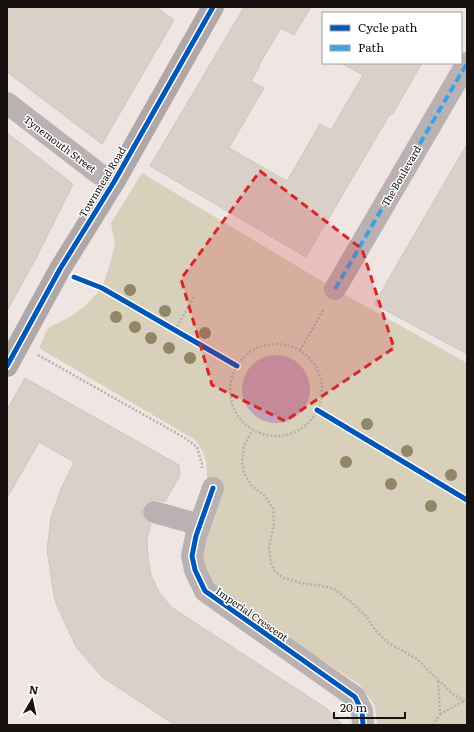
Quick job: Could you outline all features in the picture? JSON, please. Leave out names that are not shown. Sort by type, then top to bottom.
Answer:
[{"type":"street","name":"Townmead Road","points":[[10,353],[114,182],[207,9]]},
{"type":"street","name":"The Boulevard","points":[[336,289],[467,63]]},
{"type":"street","name":"Tynemouth Street","points":[[7,103],[98,173],[114,182]]},
{"type":"street","name":"Imperial Crescent","points":[[213,488],[196,536],[192,556],[195,570],[205,591],[355,697],[362,711],[363,725]]},
{"type":"street","points":[[154,512],[200,525]]},
{"type":"path","points":[[74,277],[102,288],[237,366]]},
{"type":"path","points":[[175,330],[195,295]]},
{"type":"path","points":[[300,350],[324,308]]},
{"type":"path","points":[[272,344],[286,345],[300,350],[310,359],[318,370],[322,383],[322,397],[318,410],[309,422],[296,431],[282,435],[267,435],[253,429],[242,420],[234,408],[232,401],[232,379],[237,366],[246,355],[258,348],[272,344]]},
{"type":"path","points":[[10,353],[35,354],[185,438],[197,447],[202,464],[202,483],[213,488]]},
{"type":"path","points":[[318,410],[467,500]]},
{"type":"path","points":[[253,429],[244,446],[242,463],[244,473],[252,486],[265,496],[273,509],[274,524],[269,548],[271,563],[275,572],[284,578],[305,584],[318,585],[334,589],[367,617],[387,642],[417,659],[454,695],[465,702]]},
{"type":"path","points":[[438,680],[440,714]]},
{"type":"path","points":[[433,725],[440,714],[465,702]]},
{"type":"highlighted area","points":[[260,171],[362,249],[394,348],[285,421],[212,385],[181,279]]},
{"type":"shaded area","points":[[142,173],[335,289],[467,363],[467,725],[377,725],[375,706],[360,685],[217,591],[205,575],[202,559],[204,542],[222,485],[207,479],[205,458],[202,450],[195,440],[39,348],[48,328],[70,317],[85,306],[102,288],[115,244],[111,223]]},
{"type":"shaded area","points":[[276,355],[289,358],[300,365],[307,376],[310,389],[307,402],[300,413],[289,420],[276,423],[263,420],[252,413],[245,402],[242,389],[245,376],[252,365],[263,358]]},
{"type":"building","points":[[7,7],[156,7],[174,20],[102,144],[7,72]]},
{"type":"building","points":[[244,7],[311,7],[294,35],[281,28],[259,65],[260,66],[251,81],[264,88],[229,148],[287,181],[320,124],[331,130],[363,75],[343,64],[421,64],[392,115],[390,114],[306,257],[150,166]]},
{"type":"building","points":[[7,133],[73,184],[35,260],[7,311]]},
{"type":"building","points":[[467,144],[467,354],[374,304]]},
{"type":"building","points":[[25,378],[179,465],[180,475],[165,502],[151,500],[145,503],[142,509],[142,515],[145,520],[151,524],[147,539],[148,557],[151,575],[159,592],[171,607],[326,708],[343,725],[175,725],[102,677],[76,647],[55,601],[47,550],[51,517],[61,489],[74,462],[39,442],[7,498],[7,410]]},
{"type":"marked path","points":[[335,289],[467,63]]},
{"type":"cycle path","points":[[7,366],[60,269],[114,182],[213,7]]},
{"type":"cycle path","points":[[74,277],[102,288],[237,366]]},
{"type":"cycle path","points":[[317,410],[467,500]]},
{"type":"cycle path","points":[[213,488],[196,536],[192,556],[195,570],[205,591],[355,697],[362,711],[363,725]]}]
